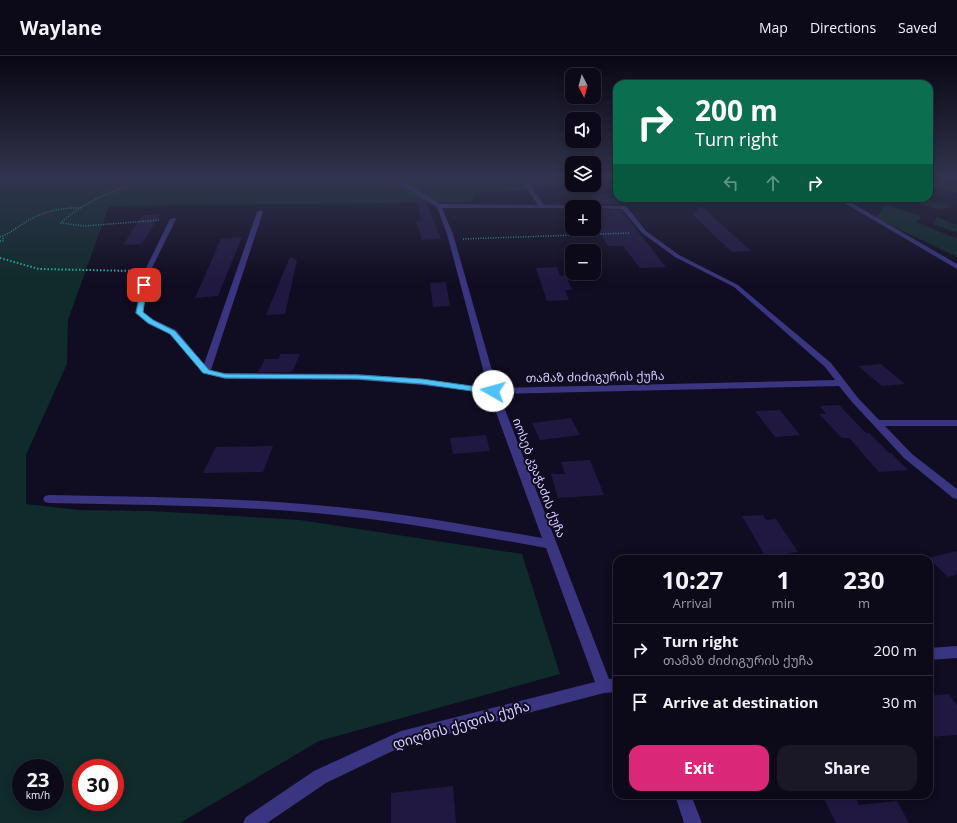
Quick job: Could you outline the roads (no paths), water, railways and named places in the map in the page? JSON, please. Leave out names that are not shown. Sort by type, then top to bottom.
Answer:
[{"type":"street","points":[[206,371],[260,212]]},
{"type":"street","name":"იოსებ კვაჭაძის ქუჩა","points":[[441,212],[451,239],[493,391],[550,544],[610,685]]},
{"type":"street","points":[[628,212],[644,232],[677,256],[736,286],[828,365],[840,383],[908,456],[957,495]]},
{"type":"street","points":[[863,212],[957,267]]},
{"type":"street","points":[[174,219],[147,272],[139,313],[151,322],[173,332],[206,371]]},
{"type":"street","name":"თამაზ ძიძიგურის ქუჩა","points":[[206,371],[225,376],[358,377],[422,382],[493,391],[840,383]]},
{"type":"street","points":[[878,423],[957,423]]},
{"type":"street","points":[[49,499],[186,502],[316,509],[438,524],[550,544]]},
{"type":"street","points":[[933,654],[957,652]]},
{"type":"street","name":"დიღმის ქედის ქუჩა","points":[[253,823],[320,778],[401,738],[610,685]]},
{"type":"street","points":[[684,799],[693,823]]}]
